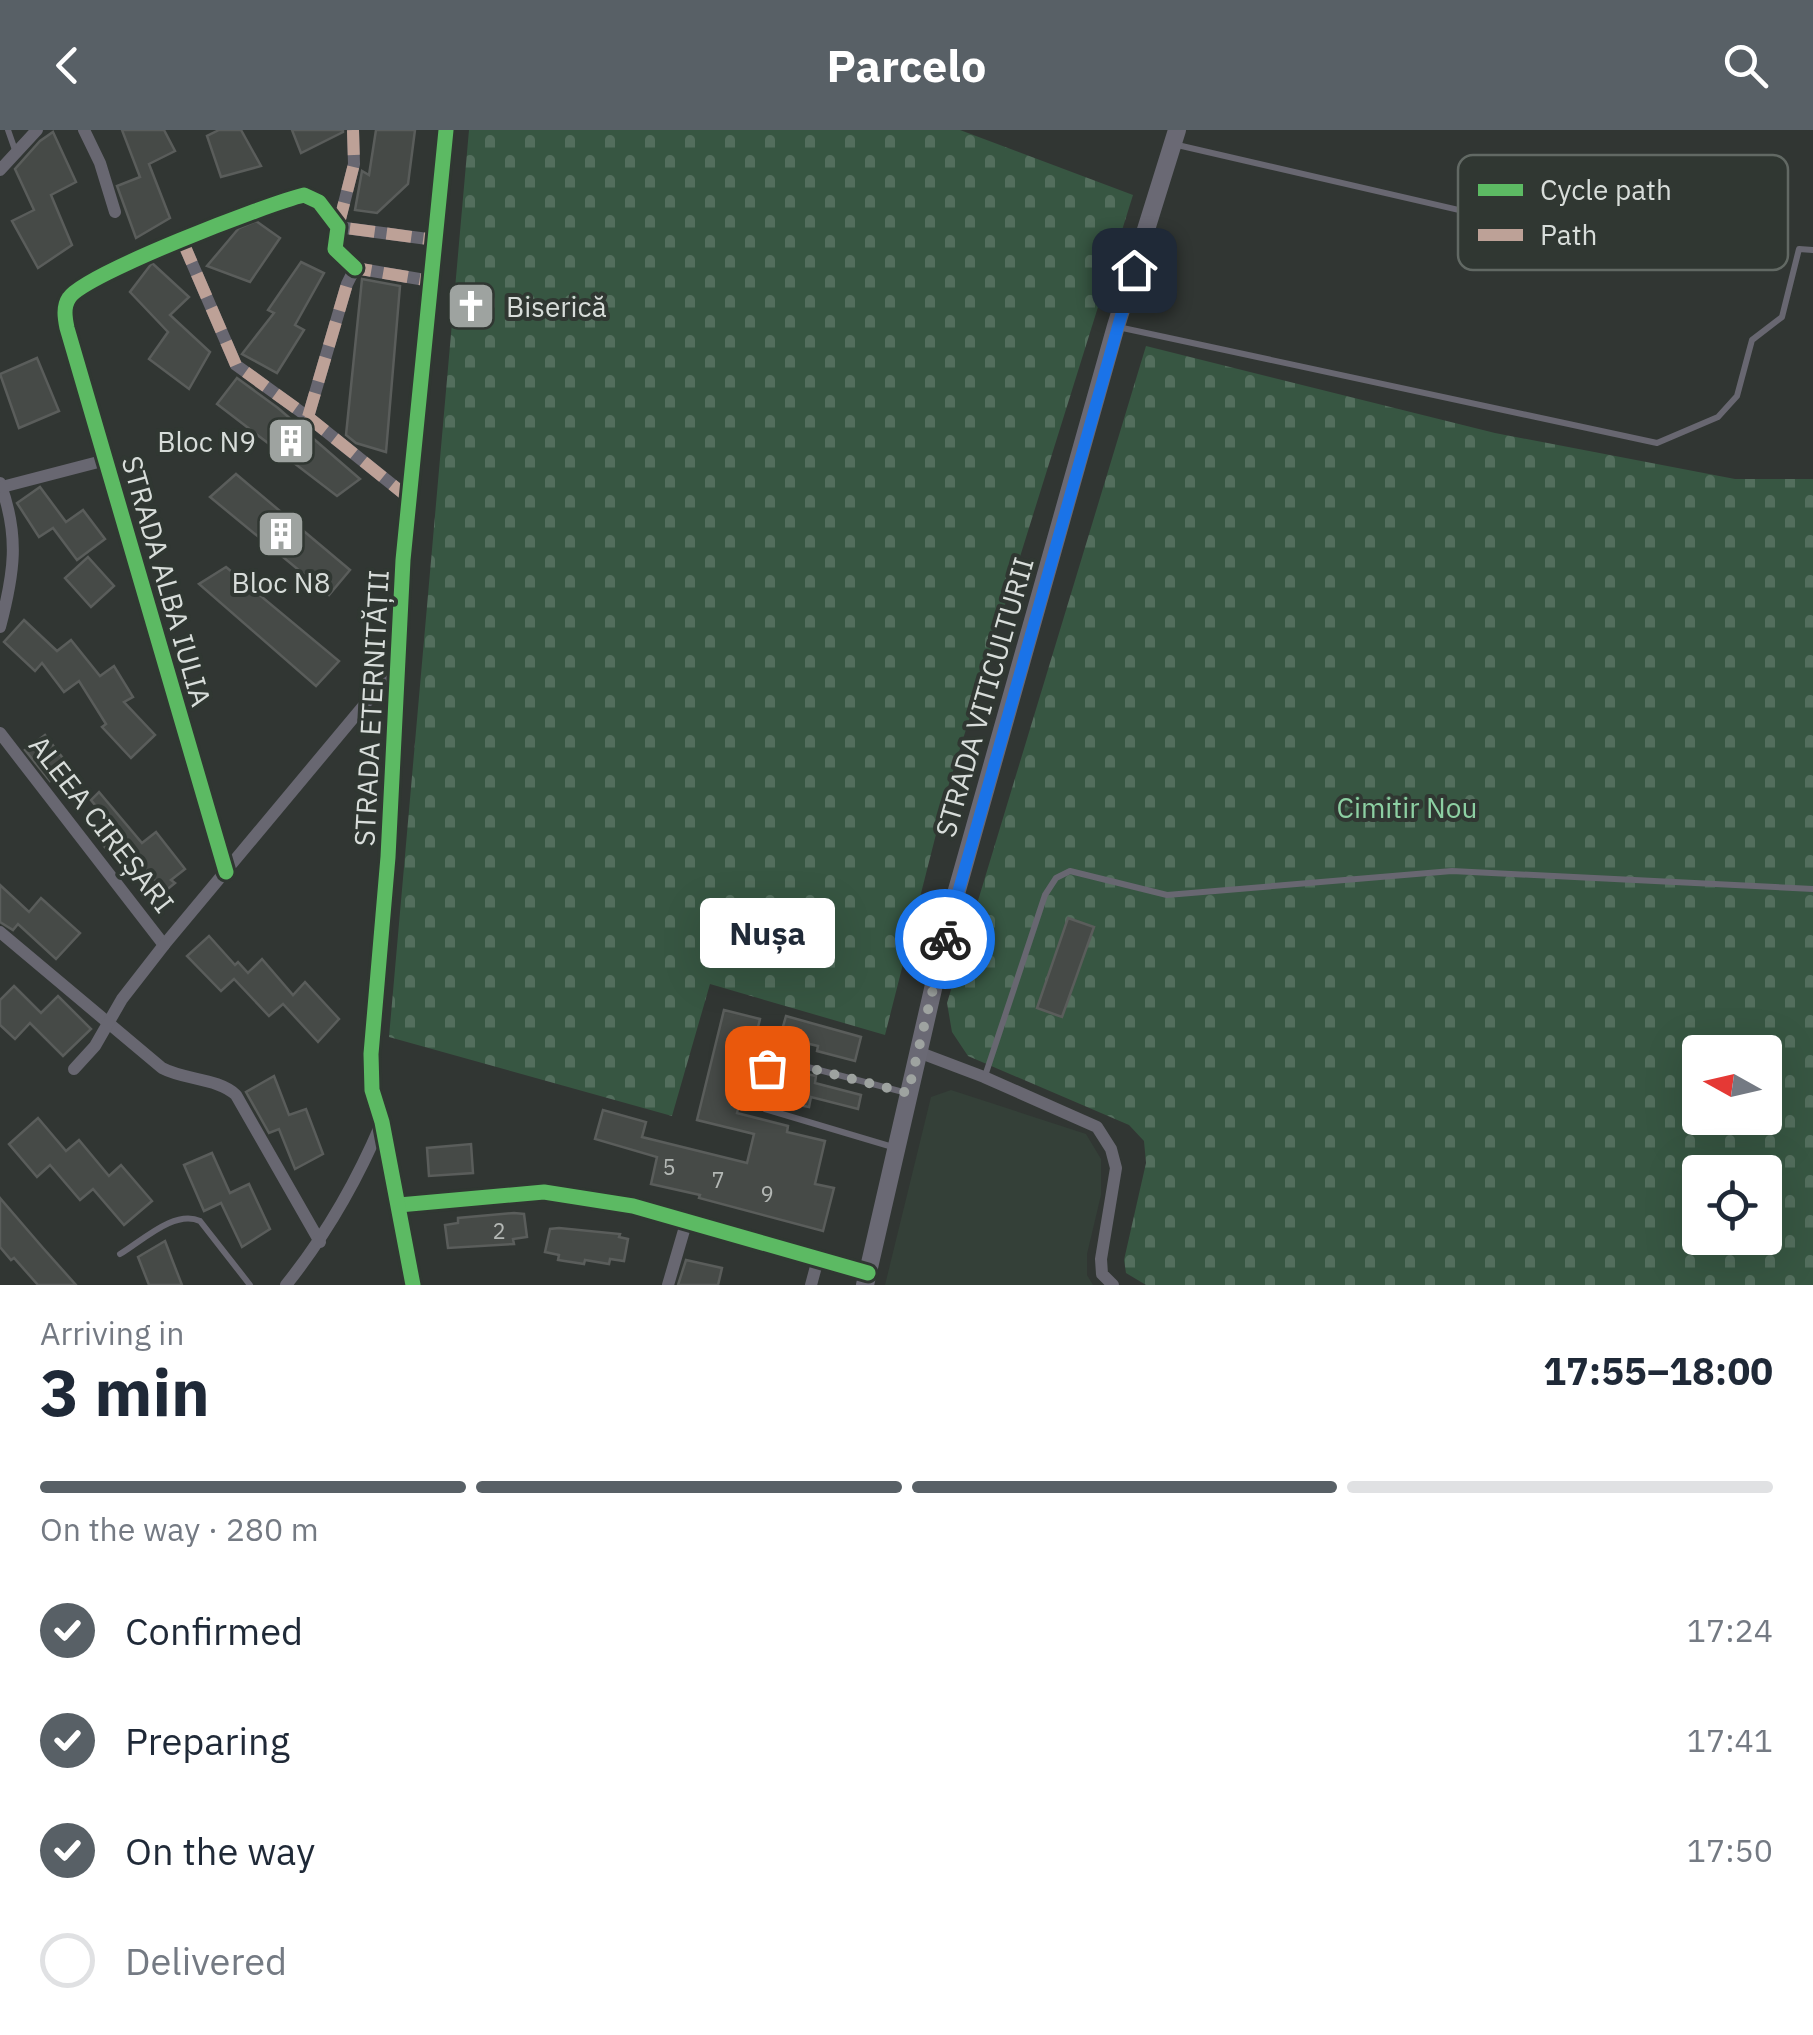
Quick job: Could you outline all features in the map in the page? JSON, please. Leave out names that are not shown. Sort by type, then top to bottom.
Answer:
[{"type":"main road","name":"STRADA ETERNITĂȚII","points":[[413,1285],[382,1122],[372,1090],[370,1054],[388,856],[409,498],[446,130]]},
{"type":"main road","name":"STRADA VITICULTURII","points":[[866,1279],[950,915],[1116,326],[1175,137]]},
{"type":"street","points":[[0,170],[37,130]]},
{"type":"street","points":[[84,130],[115,212]]},
{"type":"street","points":[[354,130],[354,164],[336,249],[355,268],[431,281]]},
{"type":"street","points":[[409,498],[236,365],[182,240],[304,195],[319,202],[338,226],[435,240]]},
{"type":"street","name":"STRADA ALBA IULIA","points":[[182,240],[128,261],[77,290],[66,304],[67,328],[226,872]]},
{"type":"street","points":[[308,417],[346,284],[355,268]]},
{"type":"street","name":"STRADA ALBA IULIA","points":[[1,485],[106,460]]},
{"type":"street","points":[[0,627],[11,585],[15,540],[1,485]]},
{"type":"street","points":[[74,1069],[95,1046],[106,1022],[164,946],[375,692],[399,673]]},
{"type":"street","name":"ALEEA CIREȘARI","points":[[0,733],[164,946]]},
{"type":"street","points":[[0,932],[162,1068],[177,1076],[227,1087],[236,1095],[320,1242]]},
{"type":"street","points":[[918,1052],[1097,1127],[1112,1149],[1116,1168],[1101,1259],[1102,1274],[1113,1285]]},
{"type":"street","points":[[286,1285],[320,1242],[358,1176],[382,1122]]},
{"type":"street","points":[[399,1205],[544,1192],[633,1206],[818,1258],[866,1279]]},
{"type":"street","points":[[668,1285],[687,1220]]},
{"type":"street","points":[[810,1285],[818,1258]]},
{"type":"lane","points":[[8,130],[15,151]]},
{"type":"lane","points":[[1175,137],[1458,207]]},
{"type":"lane","points":[[1116,326],[1657,443],[1718,417],[1737,396],[1752,340],[1782,317],[1800,250],[1813,250]]},
{"type":"lane","points":[[984,1077],[1045,895],[1056,878],[1070,871],[1167,895],[1452,871],[1813,889]]},
{"type":"lane","points":[[896,1148],[765,1108],[760,1102],[761,1084],[767,1068],[777,1060],[908,1093]]},
{"type":"lane","points":[[120,1254],[178,1219],[191,1216],[200,1221],[250,1285]]},
{"type":"shaded area","points":[[951,1090],[1086,1134],[1101,1159],[1101,1195],[1087,1254],[1087,1275],[1093,1285],[885,1285],[931,1097]]},
{"type":"green space","points":[[469,130],[960,130],[1133,195],[948,787],[885,1035],[710,984],[672,1116],[389,1037]]},
{"type":"green space","name":"Cimitir Nou","points":[[1146,346],[1495,433],[1735,479],[1813,479],[1813,1285],[1146,1285],[1126,1273],[1124,1260],[1146,1163],[1144,1141],[1129,1125],[968,1056],[952,1032],[947,1003]]},
{"type":"building","points":[[122,130],[164,130],[175,151],[149,164],[170,218],[136,238],[117,186],[140,177]]},
{"type":"building","points":[[219,130],[241,130],[261,166],[221,177],[207,136]]},
{"type":"building","points":[[292,130],[343,130],[343,132],[301,153]]},
{"type":"building","points":[[376,130],[415,130],[408,184],[377,213],[355,210],[362,171],[369,175]]},
{"type":"building","points":[[53,132],[76,182],[51,195],[72,245],[38,268],[12,221],[34,210],[15,169]]},
{"type":"building","points":[[256,221],[280,238],[250,282],[207,266],[239,228]]},
{"type":"building","points":[[301,262],[324,273],[295,325],[304,330],[277,373],[242,354],[274,313],[268,310]]},
{"type":"building","points":[[152,263],[189,297],[170,315],[210,352],[189,389],[149,359],[168,332],[130,292]]},
{"type":"building","points":[[362,279],[400,286],[386,452],[356,443],[346,435]]},
{"type":"building","points":[[37,358],[59,411],[19,428],[0,374]]},
{"type":"building","name":"Bloc N9","points":[[237,378],[360,479],[337,496],[217,404]]},
{"type":"building","name":"Bloc N8","points":[[236,474],[350,570],[329,595],[210,497]]},
{"type":"building","points":[[40,487],[66,522],[83,510],[105,539],[77,560],[53,528],[39,537],[17,503]]},
{"type":"building","points":[[88,557],[114,586],[91,607],[65,578]]},
{"type":"building","points":[[226,567],[339,661],[316,686],[199,584]]},
{"type":"building","points":[[24,620],[57,651],[71,640],[100,676],[114,666],[133,697],[124,702],[155,735],[131,758],[102,727],[106,724],[79,681],[64,692],[42,663],[35,671],[4,642]]},
{"type":"building","points":[[45,735],[69,766],[50,781],[25,750]]},
{"type":"building","points":[[99,792],[142,843],[156,832],[185,869],[164,892],[137,858],[123,869],[93,833],[108,821],[91,800]]},
{"type":"building","points":[[0,885],[29,912],[41,898],[80,933],[56,959],[18,924],[13,930],[0,922]]},
{"type":"building","points":[[1068,918],[1094,927],[1062,1017],[1037,1008]]},
{"type":"building","points":[[209,936],[235,965],[238,962],[248,973],[262,959],[293,995],[305,982],[339,1019],[318,1042],[283,1004],[269,1016],[234,979],[221,991],[187,956]]},
{"type":"building","points":[[14,986],[41,1013],[58,996],[91,1029],[63,1056],[30,1023],[15,1039],[0,1025],[0,1000]]},
{"type":"building","points":[[724,1010],[760,1019],[737,1113],[788,1126],[787,1132],[825,1141],[815,1184],[834,1188],[823,1231],[651,1184],[657,1157],[595,1139],[603,1110],[646,1122],[642,1137],[747,1163],[754,1134],[697,1120]]},
{"type":"building","points":[[786,1016],[861,1037],[855,1061],[817,1051],[818,1046],[780,1037]]},
{"type":"building","points":[[802,1073],[816,1076],[815,1083],[861,1095],[858,1109],[811,1097],[809,1107],[794,1104]]},
{"type":"building","points":[[274,1076],[289,1115],[306,1109],[323,1154],[295,1169],[279,1129],[269,1133],[246,1092]]},
{"type":"building","points":[[38,1118],[66,1151],[79,1140],[109,1176],[121,1165],[152,1201],[124,1225],[93,1189],[80,1200],[50,1165],[37,1177],[9,1144]]},
{"type":"building","points":[[471,1144],[473,1173],[429,1176],[427,1148]]},
{"type":"building","points":[[212,1153],[230,1193],[249,1184],[270,1229],[242,1247],[221,1203],[204,1211],[184,1165]]},
{"type":"building","points":[[0,1198],[76,1285],[38,1285],[14,1258],[11,1260],[0,1247]]},
{"type":"building","points":[[524,1214],[527,1237],[513,1239],[514,1244],[448,1248],[445,1225],[458,1223],[458,1218]]},
{"type":"building","points":[[550,1229],[620,1234],[619,1237],[628,1239],[624,1261],[610,1259],[609,1264],[585,1260],[584,1264],[558,1260],[559,1255],[545,1252]]},
{"type":"building","points":[[165,1241],[182,1285],[149,1285],[138,1257]]},
{"type":"building","points":[[686,1260],[722,1268],[718,1285],[678,1285]]},
{"type":"marked path","points":[[353,130],[354,164],[338,227],[435,240]]},
{"type":"marked path","points":[[182,240],[236,365],[409,498]]},
{"type":"marked path","points":[[308,417],[355,268],[431,281]]},
{"type":"cycle path","points":[[413,1285],[382,1122],[372,1090],[371,1054],[388,857],[403,560],[446,130]]},
{"type":"cycle path","points":[[226,872],[67,328],[66,305],[82,287],[141,257],[304,195],[319,202],[338,227],[335,249],[355,268]]},
{"type":"cycle path","points":[[399,1205],[544,1192],[633,1206],[868,1273]]},
{"type":"way so far","points":[[767,1068],[777,1060],[908,1093],[945,939]]},
{"type":"place","name":"Biserică","points":[[471,306]]},
{"type":"place","name":"Bloc N9","points":[[291,441]]},
{"type":"place","name":"Bloc N8","points":[[281,534]]},
{"type":"place","name":"Nușa","points":[[767,1068]]},
{"type":"route","points":[[945,939],[1134,270]]}]
